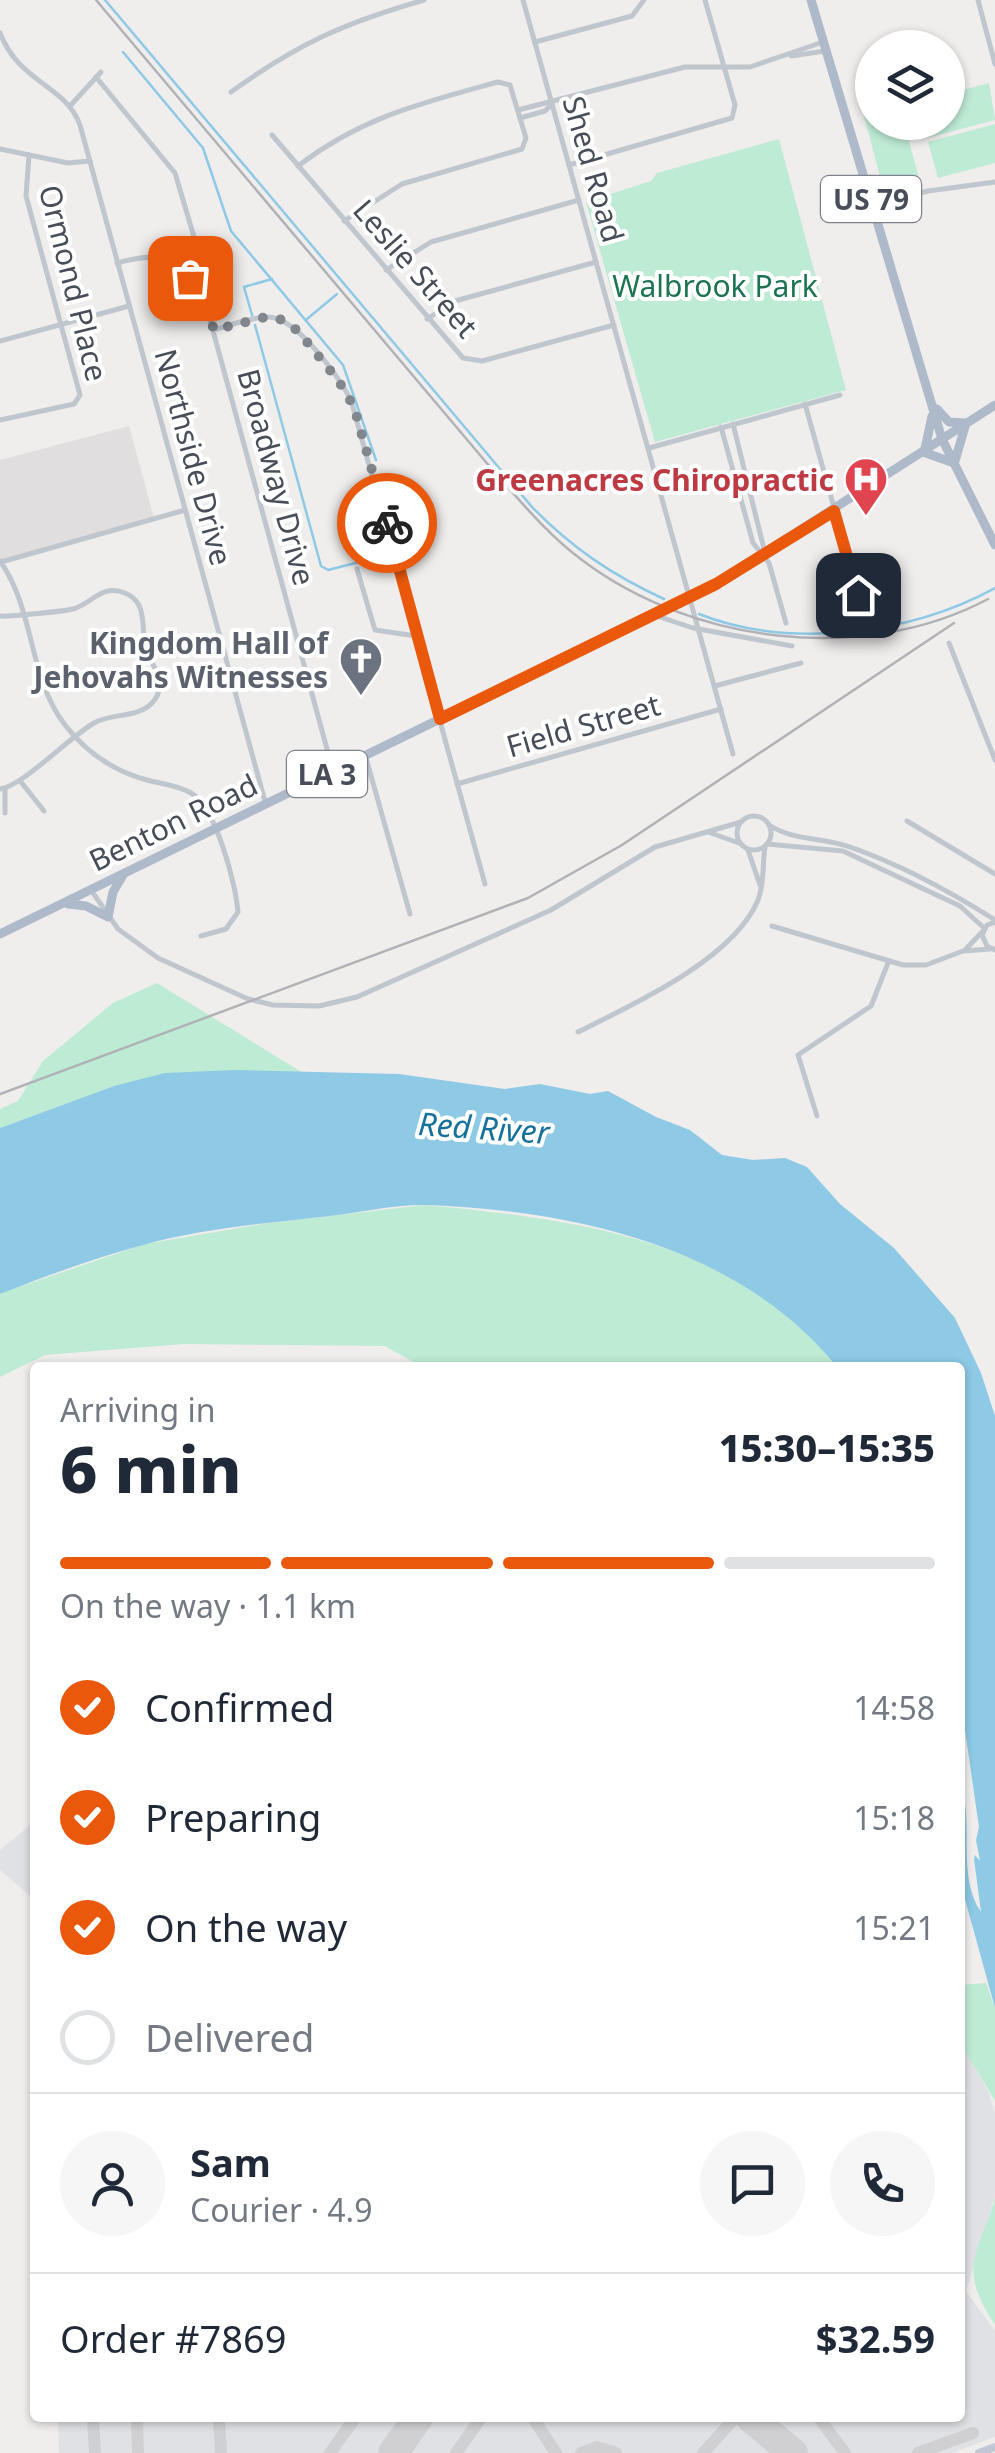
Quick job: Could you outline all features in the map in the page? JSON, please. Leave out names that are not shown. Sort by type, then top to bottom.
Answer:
[{"type":"main road","name":"US 79","points":[[811,0],[942,439],[995,545]]},
{"type":"main road","points":[[930,398],[945,420],[966,424],[954,464],[924,452],[932,426],[930,398]]},
{"type":"main road","name":"Benton Road","points":[[0,934],[690,596],[764,556],[995,405]]},
{"type":"main road","points":[[62,904],[86,906],[108,917],[113,892],[125,873]]},
{"type":"street","points":[[231,92],[315,37],[401,3],[424,0]]},
{"type":"street","name":"Shed Road","points":[[523,0],[734,754]]},
{"type":"street","points":[[535,42],[632,16],[642,8],[644,0]]},
{"type":"street","points":[[569,165],[725,122],[733,116],[735,108],[706,0]]},
{"type":"street","points":[[978,0],[995,64]]},
{"type":"street","points":[[0,34],[19,68],[70,106],[98,74],[179,181],[206,277],[202,297]]},
{"type":"street","points":[[519,114],[685,67],[744,68],[824,46]]},
{"type":"street","points":[[298,166],[336,138],[376,117],[498,82],[510,86],[526,140],[520,150],[402,184],[344,222]]},
{"type":"street","name":"Northside Drive","points":[[70,106],[78,119],[90,161],[266,805]]},
{"type":"street","name":"Leslie Street","points":[[272,135],[459,356],[478,361],[614,324]]},
{"type":"street","points":[[0,148],[68,164],[90,161]]},
{"type":"street","name":"Ormond Place","points":[[0,420],[79,400],[26,196],[29,155]]},
{"type":"street","points":[[873,205],[922,192],[995,182]]},
{"type":"street","points":[[386,270],[432,242],[579,200]]},
{"type":"street","name":"Broadway Drive","points":[[117,263],[146,255],[167,258],[182,269],[202,297],[333,771]]},
{"type":"street","points":[[427,319],[455,302],[596,262]]},
{"type":"street","points":[[0,341],[129,306]]},
{"type":"street","points":[[214,330],[262,318],[283,320],[298,331],[342,385],[356,414],[485,884]]},
{"type":"street","points":[[648,448],[840,395]]},
{"type":"street","points":[[805,404],[866,622]]},
{"type":"street","points":[[734,424],[759,518],[764,556],[786,622]]},
{"type":"street","points":[[721,427],[753,543],[764,556]]},
{"type":"street","points":[[185,510],[0,561],[24,614],[48,695],[74,736],[115,768],[196,796],[216,829],[238,912],[226,928],[202,936]]},
{"type":"street","points":[[357,569],[374,628],[381,634],[416,636]]},
{"type":"street","points":[[0,616],[72,610],[112,590],[132,596],[142,610],[145,646],[160,682],[156,697],[141,711],[107,717],[41,760],[21,782],[3,788],[5,813]]},
{"type":"street","points":[[654,614],[699,629],[792,646]]},
{"type":"street","points":[[949,643],[995,760]]},
{"type":"street","points":[[715,686],[801,663]]},
{"type":"street","name":"Field Street","points":[[457,784],[721,709]]},
{"type":"street","points":[[365,756],[410,914]]},
{"type":"street","points":[[21,782],[44,811]]},
{"type":"street","points":[[91,890],[129,940],[158,958],[248,999],[304,1007],[345,1002],[550,910],[655,847],[756,816],[785,834],[840,844],[868,854],[995,921],[963,950]]},
{"type":"street","points":[[908,821],[995,874]]},
{"type":"street","points":[[740,843],[736,832],[741,822]]},
{"type":"street","points":[[578,1032],[678,980],[706,960],[754,907],[761,888],[769,825]]},
{"type":"street","points":[[705,832],[740,843],[748,850],[761,888]]},
{"type":"street","points":[[748,850],[766,846],[843,851],[960,906],[975,916],[984,929],[984,943],[994,950]]},
{"type":"street","points":[[772,926],[888,962],[926,965],[963,950],[994,950]]},
{"type":"street","points":[[817,1116],[798,1055],[871,1006],[888,962]]},
{"type":"street","points":[[979,2453],[995,2447]]},
{"type":"shaded area","points":[[129,426],[154,518],[0,561],[0,460]]},
{"type":"shaded area","points":[[30,1825],[30,1896],[0,1870],[0,1850]]},
{"type":"shaded area","points":[[965,2048],[989,2093],[995,2113],[995,2195],[966,2291],[995,2331],[995,2437],[951,2453],[59,2453],[58,2422],[965,2422]]},
{"type":"green space","points":[[989,83],[995,120],[965,128],[965,89]]},
{"type":"green space","points":[[995,124],[995,163],[938,178],[928,142],[965,140],[965,132]]},
{"type":"green space","name":"Walbrook Park","points":[[779,139],[846,390],[655,442],[586,202],[651,181],[657,173]]},
{"type":"green space","points":[[870,140],[909,140],[919,178],[883,188]]},
{"type":"green space","points":[[157,983],[303,1073],[114,1086],[0,1128],[0,1109],[18,1101],[43,1061],[113,1003]]},
{"type":"green space","points":[[425,1205],[540,1218],[596,1229],[650,1243],[702,1263],[750,1289],[796,1324],[832,1362],[413,1362],[385,1346],[184,1344],[45,1355],[0,1377],[0,1294],[145,1244],[268,1223]]},
{"type":"green space","points":[[986,1983],[995,2008],[995,2101],[965,2050],[965,1985]]},
{"type":"green space","points":[[995,2198],[995,2325],[977,2290],[974,2263]]},
{"type":"water","name":"Red River","points":[[235,1070],[399,1074],[505,1089],[540,1084],[590,1094],[608,1091],[690,1130],[722,1155],[753,1160],[785,1158],[807,1167],[840,1204],[894,1248],[955,1318],[981,1373],[995,1416],[995,2008],[965,1899],[965,1806],[969,1882],[981,1912],[974,1859],[975,1855],[980,1861],[976,1840],[979,1827],[965,1730],[965,1362],[832,1362],[798,1326],[753,1292],[652,1243],[541,1216],[428,1205],[189,1234],[107,1256],[0,1294],[0,1128],[114,1086],[165,1073]]},
{"type":"waterway","points":[[105,0],[532,507],[594,559],[664,599]]},
{"type":"waterway","points":[[123,52],[203,148],[231,231],[343,365],[376,460]]},
{"type":"waterway","points":[[252,315],[244,287],[272,279]]},
{"type":"waterway","points":[[307,319],[337,294]]},
{"type":"waterway","points":[[255,325],[321,566],[328,570],[379,557]]},
{"type":"waterway","points":[[699,614],[772,632],[850,632],[926,617],[995,588]]},
{"type":"taxiway","points":[[93,2422],[95,2453]]},
{"type":"taxiway","points":[[137,2422],[138,2453]]},
{"type":"taxiway","points":[[219,2422],[221,2453]]},
{"type":"taxiway","points":[[330,2453],[352,2422]]},
{"type":"taxiway","points":[[456,2453],[478,2422]]},
{"type":"taxiway","points":[[536,2422],[556,2453]]},
{"type":"taxiway","points":[[703,2453],[731,2422]]},
{"type":"taxiway","points":[[822,2422],[845,2453]]},
{"type":"taxiway","points":[[918,2453],[973,2433]]},
{"type":"taxiway","points":[[581,2453],[597,2447],[616,2453]]},
{"type":"runway","points":[[393,2453],[415,2422]]},
{"type":"runway","points":[[756,2422],[793,2453]]},
{"type":"railway","points":[[96,0],[496,474],[547,530],[582,560],[626,589],[675,611],[727,627],[780,636],[834,638],[888,633],[940,620],[988,599]]},
{"type":"railway","points":[[0,1094],[528,898],[622,845],[954,623]]},
{"type":"way so far","points":[[190,278],[203,298],[214,330],[262,318],[283,320],[298,331],[334,374],[356,414],[387,523]]},
{"type":"place","name":"Greenacres Chiropractic","points":[[866,517]]},
{"type":"place","name":"Kingdom Hall of Jehovahs Witnesses","points":[[361,697]]},
{"type":"route","points":[[387,523],[440,719],[716,584],[834,511],[858,595]]}]
